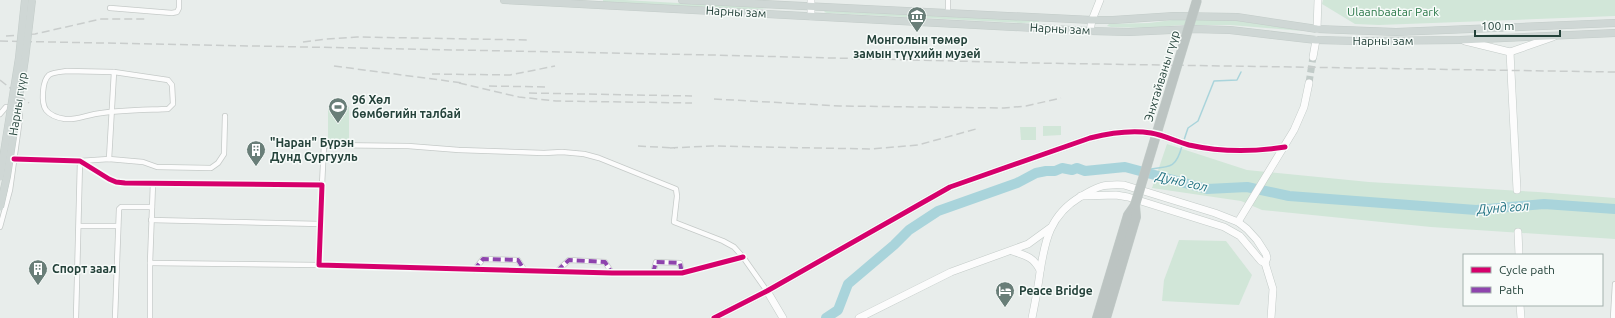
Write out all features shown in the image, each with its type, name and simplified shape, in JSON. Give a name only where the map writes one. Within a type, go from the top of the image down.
[{"type":"highway","name":"Энхтайваны гүүр","points":[[1135,205],[1197,0]]},
{"type":"highway","points":[[1097,318],[1128,215],[1135,205]]},
{"type":"highway","points":[[1106,318],[1136,217],[1135,205]]},
{"type":"main road","name":"Нарны гүүр","points":[[0,177],[19,58],[25,0]]},
{"type":"main road","name":"Нарны гүүр","points":[[0,207],[7,176],[25,59],[32,0]]},
{"type":"main road","name":"Нарны зам","points":[[504,0],[1129,32],[1192,28],[1230,30],[1316,40],[1460,40],[1615,33]]},
{"type":"main road","points":[[575,4],[599,2],[600,0]]},
{"type":"main road","name":"Нарны зам","points":[[682,0],[811,3],[948,13],[1092,20],[1174,16],[1237,17],[1268,20],[1317,29],[1352,31],[1396,32],[1615,23]]},
{"type":"main road","points":[[1543,36],[1540,31],[1545,25]]},
{"type":"main road","points":[[1526,26],[1529,31],[1526,37]]},
{"type":"street","points":[[110,8],[172,13],[177,12],[179,8],[179,0]]},
{"type":"street","points":[[948,0],[948,13]]},
{"type":"street","points":[[1090,30],[1092,20],[1100,0]]},
{"type":"street","points":[[1317,29],[1318,0]]},
{"type":"street","points":[[811,3],[811,16]]},
{"type":"street","points":[[1460,40],[1510,52],[1555,36]]},
{"type":"street","points":[[1313,57],[1316,40]]},
{"type":"street","points":[[1510,52],[1517,190]]},
{"type":"street","points":[[67,71],[114,72],[168,80],[172,84],[172,107],[168,109],[94,114],[74,119],[64,119],[54,116],[45,109],[43,101],[44,89],[45,81],[48,76],[67,71]]},
{"type":"street","points":[[109,159],[114,72]]},
{"type":"street","points":[[1238,222],[1273,167],[1294,130],[1304,107],[1309,83]]},
{"type":"street","points":[[0,114],[6,107],[11,107],[15,108],[20,115],[10,190],[0,227]]},
{"type":"street","points":[[14,159],[80,161],[109,159],[143,162],[157,167],[211,168],[217,164],[224,154],[225,116]]},
{"type":"street","points":[[714,318],[767,291],[950,187],[1067,145],[1108,134],[1128,132],[1151,133],[1190,145],[1224,150],[1284,147]]},
{"type":"street","points":[[320,265],[324,145],[408,146],[459,150],[544,153],[562,152],[584,154],[599,158],[676,189],[677,196],[674,222],[723,241],[734,247],[744,257],[783,318]]},
{"type":"street","points":[[80,161],[116,182],[322,185]]},
{"type":"street","points":[[76,318],[80,161]]},
{"type":"street","points":[[150,318],[152,183]]},
{"type":"street","points":[[859,318],[951,272],[1028,244],[1050,228],[1066,208],[1092,189],[1107,185],[1124,185],[1215,213],[1238,222],[1250,232],[1257,240],[1267,258],[1265,263],[1272,289],[1271,318]]},
{"type":"street","points":[[1081,196],[1116,195],[1128,197],[1224,226],[1240,236],[1261,261],[1265,263]]},
{"type":"street","points":[[115,318],[119,209],[121,206],[152,207]]},
{"type":"street","points":[[151,220],[321,224]]},
{"type":"street","points":[[79,226],[118,226]]},
{"type":"street","points":[[1032,318],[1042,255],[1050,228]]},
{"type":"street","points":[[1518,232],[1519,254]]},
{"type":"street","points":[[1012,251],[1030,257],[1040,270]]},
{"type":"street","points":[[150,263],[320,265],[556,272],[682,273],[744,257]]},
{"type":"street","points":[[474,270],[483,259],[518,260],[525,271]]},
{"type":"street","points":[[556,272],[569,260],[606,262],[612,273]]},
{"type":"street","points":[[653,273],[656,262],[680,264],[682,273]]},
{"type":"street","points":[[1613,318],[1615,284]]},
{"type":"street","points":[[1520,306],[1521,318]]},
{"type":"green space","points":[[603,0],[770,8],[744,10],[603,2]]},
{"type":"green space","name":"Ulaanbaatar Park","points":[[1323,0],[1615,0],[1615,16],[1379,25],[1355,24],[1322,4]]},
{"type":"green space","points":[[824,12],[1039,22],[1021,23],[827,13]]},
{"type":"green space","points":[[1180,19],[1240,20],[1303,31],[1230,25],[1180,25],[1148,28],[1107,26],[1109,24],[1149,23]]},
{"type":"green space","name":"96 Хөл бөмбөгийн талбай","points":[[328,107],[349,107],[349,140],[328,140]]},
{"type":"green space","points":[[1043,126],[1061,126],[1061,135],[1043,136]]},
{"type":"green space","points":[[1020,127],[1036,127],[1036,140],[1021,140]]},
{"type":"green space","points":[[1167,144],[1247,170],[1369,182],[1615,198],[1615,239],[1431,227],[1262,210],[1241,201],[1152,188]]},
{"type":"green space","points":[[1179,240],[1226,241],[1252,275],[1239,305],[1162,301],[1164,280]]},
{"type":"waterway","points":[[1184,140],[1188,128],[1198,121],[1214,81],[1237,80],[1241,72]]},
{"type":"waterway","points":[[1149,169],[1163,168],[1172,165],[1177,159],[1182,146]]},
{"type":"waterway","name":"Дунд гол","points":[[826,318],[838,310],[848,284],[894,245],[909,230],[938,211],[1017,183],[1036,173],[1055,171],[1062,168],[1072,170],[1077,168],[1085,171],[1125,167],[1207,189],[1247,187],[1289,196],[1476,210],[1544,204],[1615,209]]},
{"type":"waterway","name":"Дунд гол","points":[[1134,169],[1143,169]]},
{"type":"tunnel","points":[[1309,83],[1313,57]]},
{"type":"railway","points":[[6,36],[35,34],[101,19],[146,19]]},
{"type":"railway","points":[[303,42],[357,37],[529,40]]},
{"type":"railway","points":[[0,41],[1034,63],[1615,72]]},
{"type":"railway","points":[[334,66],[463,83]]},
{"type":"railway","points":[[432,74],[510,75],[555,66]]},
{"type":"railway","points":[[0,80],[29,103]]},
{"type":"railway","points":[[459,83],[519,97],[556,101],[692,103]]},
{"type":"railway","points":[[489,86],[547,87]]},
{"type":"railway","points":[[529,93],[692,96]]},
{"type":"railway","points":[[714,99],[840,106],[1004,108],[1026,106],[1061,98]]},
{"type":"railway","points":[[670,148],[712,146],[870,149],[918,145],[976,129]]},
{"type":"railway","points":[[638,146],[675,148]]},
{"type":"marked path","points":[[474,270],[483,259],[518,260],[525,271]]},
{"type":"marked path","points":[[557,271],[569,260],[605,262],[612,273]]},
{"type":"marked path","points":[[653,273],[656,262],[680,263],[682,273]]},
{"type":"cycle path","points":[[714,318],[767,291],[950,187],[1090,138],[1120,132],[1143,132],[1161,135],[1189,145],[1213,149],[1261,150],[1285,147]]},
{"type":"cycle path","points":[[14,159],[80,161],[109,179],[116,182],[125,183],[322,185],[319,265],[612,273],[682,273],[743,257]]},
{"type":"place","name":"Монголын төмөр замын түүхийн музей","points":[[917,33]]},
{"type":"place","name":"96 Хөл бөмбөгийн талбай","points":[[338,124]]},
{"type":"place","name":"\"Наран\" Бүрэн Дунд Сургууль","points":[[256,167]]},
{"type":"place","name":"Спорт заал","points":[[38,286]]},
{"type":"place","name":"Peace Bridge","points":[[1005,308]]}]
